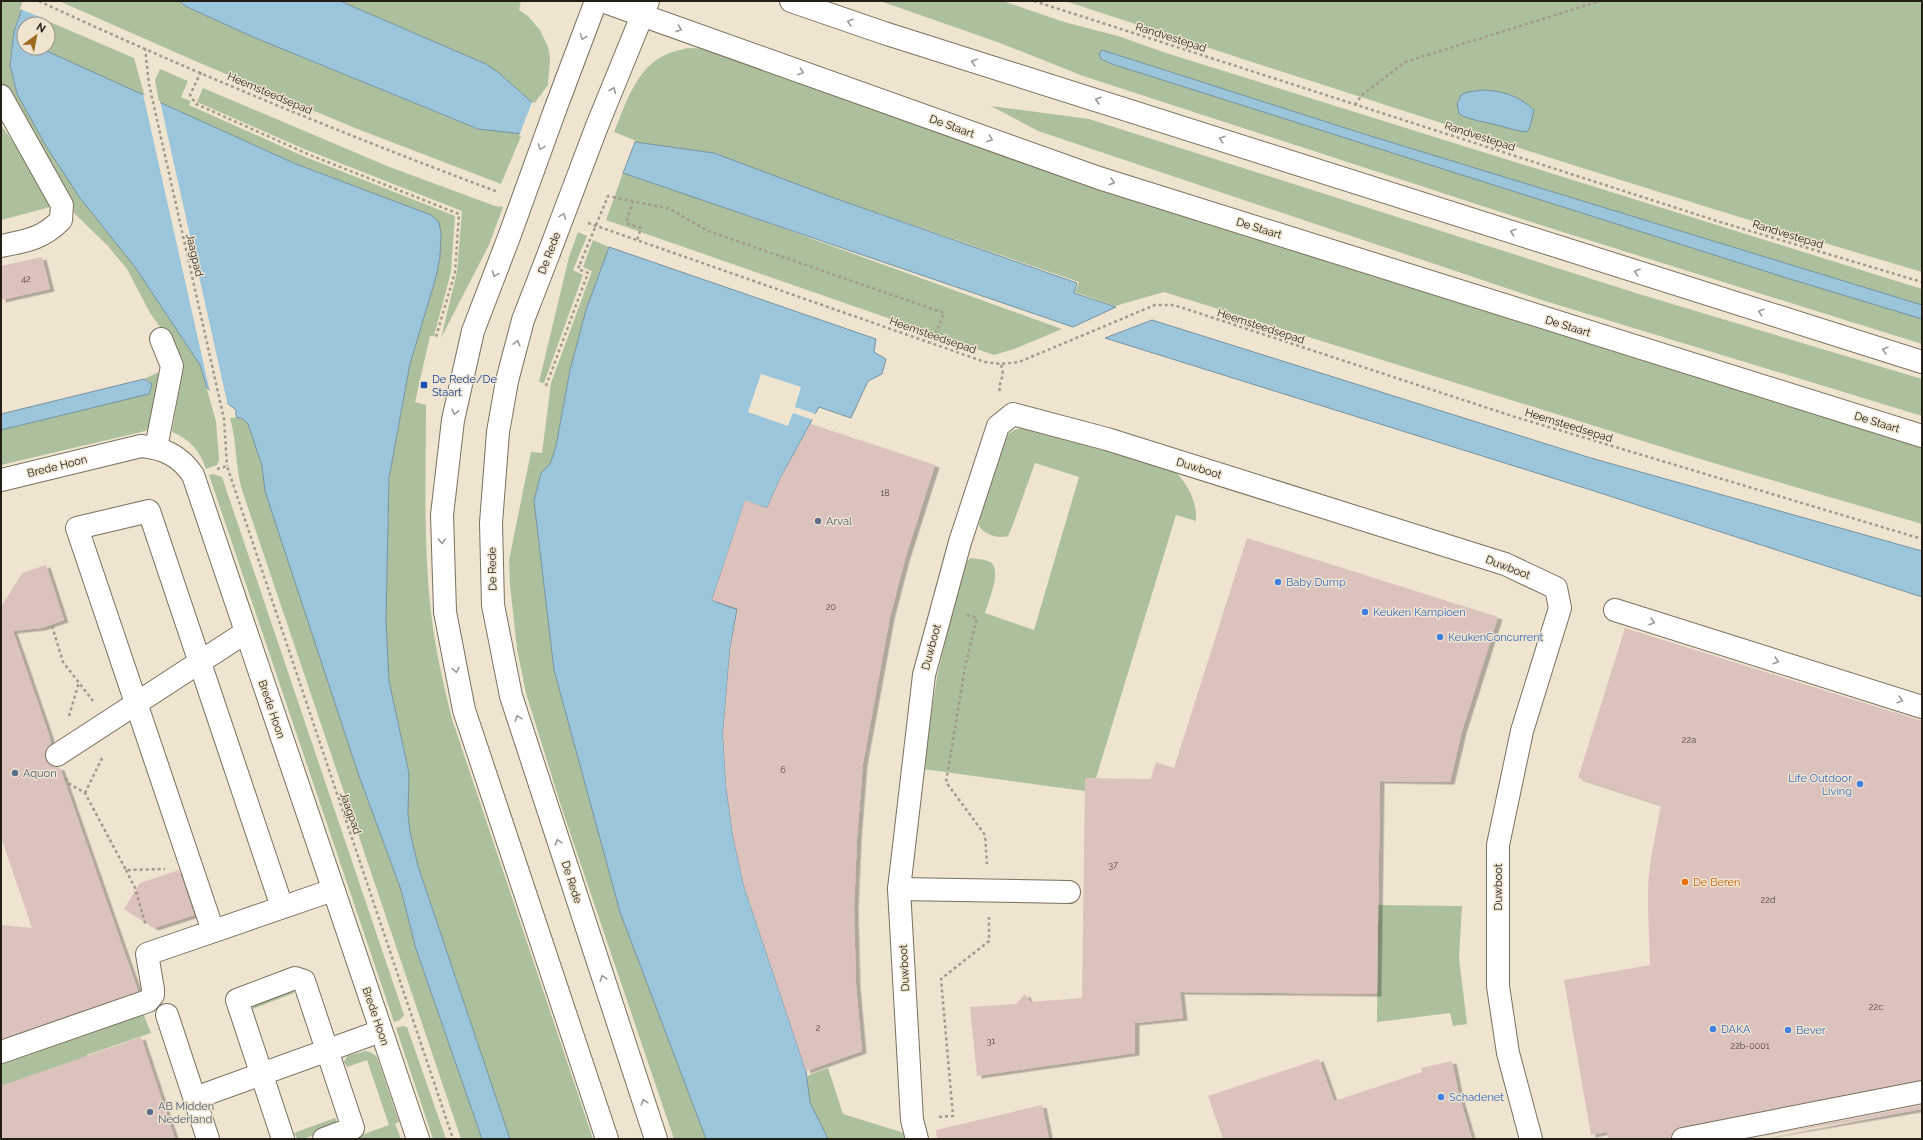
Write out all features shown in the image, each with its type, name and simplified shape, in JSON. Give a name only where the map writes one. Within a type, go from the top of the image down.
[{"type":"main road","points":[[596,1],[473,331],[452,420],[442,514],[445,612],[464,710],[607,1139]]},
{"type":"main road","name":"De Staart","points":[[602,1],[645,8],[1099,178],[1922,436]]},
{"type":"main road","points":[[791,1],[884,33],[1922,362]]},
{"type":"main road","name":"De Rede","points":[[645,8],[523,320],[507,381],[498,432],[491,523],[493,605],[511,696],[656,1139]]},
{"type":"main road","points":[[1,96],[62,205],[61,220],[50,231],[29,241],[1,246]]},
{"type":"main road","points":[[156,448],[172,366],[167,350],[161,339]]},
{"type":"main road","name":"Duwboot","points":[[917,1139],[912,1120],[899,889],[924,675],[960,542],[998,426],[1013,414],[1107,439],[1505,564],[1556,588],[1560,608],[1522,731],[1498,845],[1498,986],[1508,1053],[1531,1139]]},
{"type":"main road","name":"Brede Hoon","points":[[1,480],[141,446],[156,448],[174,455],[185,464],[193,475],[418,1139]]},
{"type":"main road","points":[[213,931],[77,528],[149,511],[282,907]]},
{"type":"main road","points":[[1615,610],[1922,707]]},
{"type":"main road","points":[[57,754],[246,632]]},
{"type":"main road","points":[[899,889],[1069,892]]},
{"type":"main road","points":[[1,1052],[148,1001],[153,995],[153,989],[147,954],[333,890]]},
{"type":"main road","points":[[283,1139],[237,1000],[295,978],[304,981],[353,1128],[324,1139]]},
{"type":"main road","points":[[167,1015],[208,1139]]},
{"type":"main road","points":[[195,1098],[381,1031]]},
{"type":"main road","points":[[1683,1139],[1922,1092]]},
{"type":"path","name":"Heemsteedsepad","points":[[40,1],[329,127],[497,191]]},
{"type":"path","name":"Randvestepad","points":[[1034,1],[1720,222],[1922,282]]},
{"type":"path","points":[[1355,105],[1362,95],[1405,62],[1600,1]]},
{"type":"path","name":"Jaagpad","points":[[145,48],[149,84],[224,419],[227,466]]},
{"type":"path","points":[[201,72],[190,95],[196,104],[310,155],[459,214],[455,272],[436,337]]},
{"type":"path","points":[[546,386],[588,273],[578,269],[608,196],[670,209],[708,231],[944,313],[932,343]]},
{"type":"path","points":[[633,201],[626,223],[641,228],[637,240]]},
{"type":"path","name":"Heemsteedsepad","points":[[604,228],[985,362],[1001,364],[1019,362],[1085,335],[1135,312],[1155,305],[1174,306],[1512,416],[1922,539]]},
{"type":"path","name":"Jaagpad","points":[[234,493],[453,1139]]},
{"type":"path","points":[[57,754],[68,783],[85,793],[135,888],[154,952]]},
{"type":"path","points":[[126,870],[192,869]]},
{"type":"green space","points":[[1,1],[20,1],[24,4],[20,16],[16,16],[10,65],[17,94],[46,146],[80,198],[135,267],[200,365],[216,421],[219,460],[217,465],[206,469],[194,446],[184,438],[172,432],[183,369],[177,363],[171,342],[150,313],[127,269],[108,246],[75,214],[1,85]]},
{"type":"green space","points":[[59,1],[179,1],[187,7],[253,37],[477,129],[522,134],[501,184],[355,128],[202,64]]},
{"type":"green space","points":[[340,1],[521,1],[519,10],[528,16],[540,30],[548,47],[550,58],[548,85],[534,104],[499,73],[486,64]]},
{"type":"green space","points":[[880,1],[1003,1],[1064,22],[1118,36],[1166,53],[1922,289],[1922,344],[1550,228],[1083,76],[1000,43]]},
{"type":"green space","points":[[1065,1],[1922,1],[1922,272],[1600,173]]},
{"type":"green space","points":[[56,25],[134,58],[145,97],[56,55]]},
{"type":"green space","points":[[688,48],[712,49],[960,137],[1527,324],[1922,448],[1922,524],[1710,462],[1164,292],[1115,306],[1075,292],[1079,282],[834,198],[714,153],[635,142],[634,140],[614,132],[633,87],[647,68],[656,60],[667,54]]},
{"type":"green space","points":[[160,69],[188,81],[181,97],[191,101],[189,105],[303,156],[455,216],[451,272],[434,336],[430,336],[415,402],[426,405],[426,534],[428,586],[433,625],[440,666],[452,719],[593,1139],[510,1139],[418,866],[410,832],[408,814],[409,773],[389,681],[386,621],[389,478],[410,364],[436,277],[440,257],[441,233],[431,215],[296,164],[159,103],[155,80]]},
{"type":"green space","points":[[203,88],[387,166],[495,206],[503,207],[489,245],[441,338],[457,272],[462,211],[304,149],[197,102]]},
{"type":"green space","points":[[991,106],[1089,119],[1639,294],[1922,379],[1922,416],[1545,301],[1038,131]]},
{"type":"green space","points":[[1,125],[58,205],[1,220]]},
{"type":"green space","points":[[623,173],[685,193],[1062,329],[1014,349],[994,355],[606,220]]},
{"type":"green space","points":[[578,232],[587,236],[573,270],[583,275],[544,383],[539,382],[569,257]]},
{"type":"green space","points":[[593,240],[609,247],[586,310],[570,370],[556,446],[550,464],[541,473],[534,501],[554,670],[620,912],[706,1139],[674,1139],[561,806],[526,693],[517,649],[510,585],[509,560],[531,452],[542,453],[551,383],[592,271],[583,267]]},
{"type":"green space","points":[[165,369],[154,429],[1,465],[1,430],[149,394],[149,381],[144,379]]},
{"type":"green space","points":[[239,417],[248,424],[262,466],[263,477],[359,776],[401,890],[416,949],[482,1139],[461,1139],[242,490],[230,418]]},
{"type":"green space","points":[[1034,427],[1174,470],[1191,493],[1196,513],[1196,521],[1176,515],[1096,778],[1085,778],[1085,791],[923,769],[937,677],[964,563],[971,558],[988,561],[994,566],[994,586],[985,613],[1034,630],[1079,477],[1035,463],[1008,536],[992,536],[979,526],[980,516],[1002,444],[1011,432],[1023,428]]},
{"type":"green space","points":[[213,474],[222,477],[404,1015],[400,1020],[394,1022],[209,475]]},
{"type":"green space","points":[[1378,905],[1462,906],[1459,958],[1467,1024],[1453,1026],[1450,1013],[1377,1022]]},
{"type":"green space","points":[[293,990],[294,993],[253,1009],[252,1005]]},
{"type":"green space","points":[[143,1013],[151,1033],[1,1086],[1,1061]]},
{"type":"green space","points":[[403,1026],[407,1027],[446,1139],[433,1139],[396,1028]]},
{"type":"green space","points":[[366,1051],[377,1057],[399,1122],[395,1124],[401,1139],[351,1139],[389,1125],[367,1060],[347,1067],[344,1062],[347,1056]]},
{"type":"green space","points":[[828,1068],[843,1114],[904,1133],[905,1139],[828,1139],[810,1102],[807,1076]]},
{"type":"green space","points":[[335,1118],[337,1123],[335,1127],[303,1139],[297,1138],[294,1133]]},
{"type":"water","points":[[25,1],[51,1],[44,16],[20,16]]},
{"type":"water","points":[[179,1],[340,1],[486,64],[499,73],[534,104],[522,134],[478,129],[253,37],[187,7]]},
{"type":"water","points":[[16,26],[16,56],[56,55],[296,164],[431,215],[439,222],[441,233],[440,257],[436,277],[410,364],[389,478],[386,621],[389,681],[409,773],[408,814],[410,832],[418,866],[510,1139],[482,1139],[416,949],[401,890],[359,776],[281,540],[265,491],[262,466],[248,424],[243,419],[236,417],[236,410],[207,388],[200,365],[135,267],[80,198],[46,146],[17,94],[10,65]]},
{"type":"water","points":[[1102,50],[1364,134],[1922,305],[1922,319],[1790,279],[1112,64],[1101,59],[1099,54]]},
{"type":"water","points":[[1483,90],[1511,95],[1523,101],[1534,110],[1530,127],[1527,132],[1467,118],[1459,114],[1457,104],[1461,95],[1468,92]]},
{"type":"water","points":[[635,142],[714,153],[834,198],[1077,283],[1074,293],[1116,307],[1073,327],[623,173]]},
{"type":"water","points":[[609,247],[876,339],[874,352],[886,359],[882,374],[868,381],[851,418],[819,407],[780,479],[767,508],[745,501],[712,600],[737,609],[730,650],[723,734],[726,785],[733,836],[744,886],[806,1071],[810,1102],[828,1139],[706,1139],[620,912],[554,670],[534,501],[541,473],[550,464],[556,446],[570,370],[586,310]]},
{"type":"water","points":[[1152,320],[1591,458],[1922,551],[1922,597],[1591,490],[1105,338]]},
{"type":"water","points":[[144,379],[152,384],[149,394],[1,430],[1,414]]},
{"type":"pier","points":[[23,1],[53,1],[46,16],[38,16],[20,9]]},
{"type":"pier","points":[[143,94],[160,101],[228,406],[210,392]]},
{"type":"pier","points":[[532,102],[536,104],[524,135],[519,136]]},
{"type":"pier","points":[[761,374],[801,387],[795,407],[816,414],[813,420],[793,413],[788,426],[748,412]]},
{"type":"building","points":[[42,257],[50,289],[1,300],[1,266]]},
{"type":"building","points":[[811,424],[935,465],[905,559],[890,617],[863,763],[857,838],[854,909],[856,985],[862,1051],[806,1071],[744,886],[733,836],[726,785],[723,734],[730,650],[738,609],[712,600],[745,500],[767,508],[780,479]]},
{"type":"building","points":[[1247,538],[1498,617],[1462,731],[1450,782],[1380,781],[1377,994],[1180,992],[1183,1018],[1135,1023],[1135,1053],[977,1076],[970,1007],[1016,1004],[1025,994],[1030,1002],[1082,998],[1085,778],[1151,779],[1156,762],[1174,768]]},
{"type":"building","points":[[46,565],[64,620],[41,628],[13,631],[49,735],[51,744],[46,749],[46,761],[52,766],[60,768],[138,991],[1,1039],[1,925],[32,928],[1,837],[1,607],[22,573]]},
{"type":"building","points":[[1625,628],[1922,721],[1922,1080],[1681,1127],[1675,1130],[1671,1139],[1608,1139],[1607,1132],[1591,1135],[1564,980],[1650,965],[1648,885],[1651,858],[1661,805],[1578,778]]},
{"type":"building","points":[[179,870],[194,915],[154,928],[124,909],[140,883]]},
{"type":"building","points":[[141,1037],[175,1139],[1,1139],[1,1086]]},
{"type":"building","points":[[1319,1059],[1334,1101],[1422,1072],[1421,1068],[1452,1061],[1459,1095],[1472,1139],[1223,1139],[1208,1096]]},
{"type":"building","points":[[1042,1105],[1049,1139],[937,1139],[936,1130]]},
{"type":"building","points":[[1922,1105],[1922,1109],[1748,1139]]},
{"type":"place","name":"De Rede/De Staart","points":[[424,385]]},
{"type":"place","name":"Arval","points":[[818,521]]},
{"type":"place","name":"Baby Dump","points":[[1278,582]]},
{"type":"place","name":"Keuken Kampioen","points":[[1365,612]]},
{"type":"place","name":"KeukenConcurrent","points":[[1440,637]]},
{"type":"place","name":"Aquon","points":[[15,773]]},
{"type":"place","name":"Life Outdoor Living","points":[[1860,784]]},
{"type":"place","name":"De Beren","points":[[1685,882]]},
{"type":"place","name":"DAKA","points":[[1713,1029]]},
{"type":"place","name":"Bever","points":[[1788,1030]]},
{"type":"place","name":"Schadenet","points":[[1441,1097]]},
{"type":"place","name":"AB Midden Nederland","points":[[150,1112]]}]
